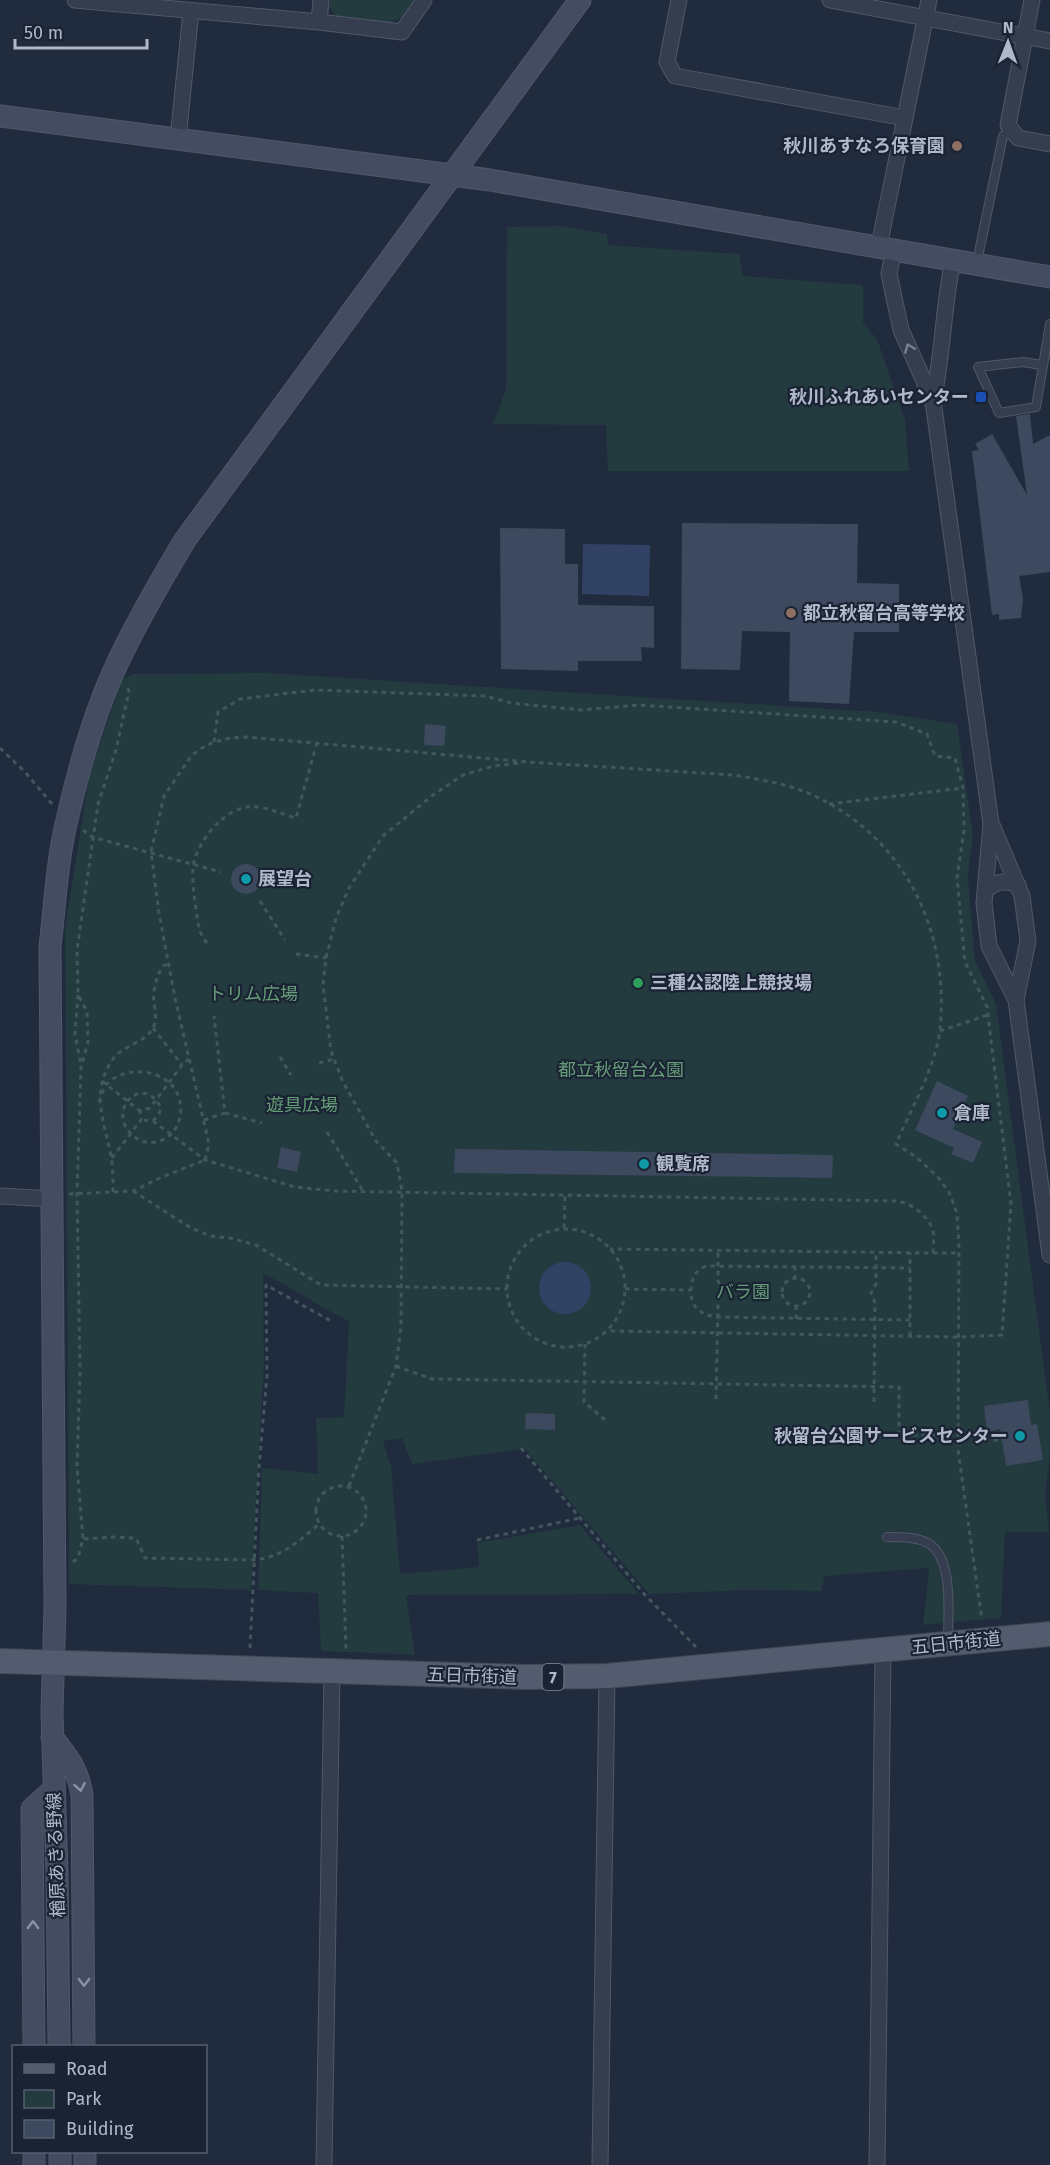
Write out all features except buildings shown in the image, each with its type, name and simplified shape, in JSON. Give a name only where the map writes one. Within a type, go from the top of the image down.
[{"type":"main road","name":"五日市街道","points":[[0,1661],[524,1677],[607,1676],[1050,1634]]},
{"type":"street","points":[[75,0],[319,22],[402,32],[424,0]]},
{"type":"street","points":[[319,22],[321,0]]},
{"type":"street","name":"楢原あきる野線","points":[[59,2045],[57,1874],[52,1737],[60,1196],[50,946],[59,867],[74,825],[87,744],[113,674],[145,608],[185,540],[580,0]]},
{"type":"street","points":[[679,0],[667,62],[675,76],[905,117]]},
{"type":"street","points":[[830,0],[1050,41]]},
{"type":"street","points":[[929,0],[905,117],[887,248],[889,274],[901,330],[933,401],[991,824],[985,891],[989,946],[1016,1000],[1050,1255]]},
{"type":"street","points":[[1032,0],[1008,125],[1018,138],[1050,144]]},
{"type":"street","points":[[178,139],[191,11]]},
{"type":"street","points":[[0,116],[452,175],[1050,277]]},
{"type":"street","points":[[933,401],[940,370],[952,260]]},
{"type":"street","points":[[991,824],[1022,896],[1028,941],[1016,1000]]},
{"type":"street","points":[[985,891],[994,883],[1005,881],[1018,885]]},
{"type":"street","points":[[993,954],[1002,959],[1017,957],[1026,952]]},
{"type":"street","points":[[0,1196],[60,1196]]},
{"type":"street","points":[[877,2165],[883,1651]]},
{"type":"street","points":[[324,2165],[332,1671]]},
{"type":"street","points":[[600,2165],[607,1676]]},
{"type":"street","points":[[52,1737],[74,1764],[82,1795],[84,2045]]},
{"type":"street","points":[[33,2045],[32,1809],[54,1789]]},
{"type":"lane","points":[[976,265],[1003,136],[1012,130]]},
{"type":"lane","points":[[1042,365],[1023,363],[978,367],[999,413],[1036,407],[1050,324]]},
{"type":"lane","points":[[887,1537],[913,1538],[928,1543],[938,1551],[944,1564],[947,1587],[948,1644]]},
{"type":"path","points":[[69,1564],[78,1558],[83,1539],[77,1467],[80,1371],[77,1193],[81,1067],[75,1034],[78,994],[77,951],[98,804],[116,750],[129,691],[113,674]]},
{"type":"path","points":[[214,742],[218,712],[240,699],[315,690],[485,696],[511,703],[581,710],[639,705],[896,722],[927,734],[935,756],[955,758],[963,788],[964,830],[957,878],[965,962],[987,1007],[1011,1204],[1002,1335],[910,1336],[609,1331]]},
{"type":"path","points":[[205,1160],[210,1144],[169,963],[159,913],[151,852],[164,796],[198,750],[214,742],[246,737],[528,762],[733,775],[761,779],[806,792],[829,804],[857,822],[882,843],[900,867],[924,910],[932,931],[941,978],[940,1031],[930,1064],[896,1144],[916,1157],[937,1176],[949,1192],[957,1214],[959,1253],[958,1450],[982,1620],[982,1641]]},
{"type":"path","points":[[207,944],[200,935],[192,882],[194,864],[200,847],[224,818],[242,808],[260,806],[296,818],[317,742]]},
{"type":"path","points":[[0,748],[74,825],[92,837],[221,872]]},
{"type":"path","points":[[349,1486],[396,1366],[401,1326],[402,1191],[397,1163],[375,1142],[351,1100],[331,1051],[323,985],[326,958],[336,918],[349,888],[383,836],[433,795],[463,775],[494,766],[528,762]]},
{"type":"path","points":[[829,804],[963,788]]},
{"type":"path","points":[[260,902],[285,940]]},
{"type":"path","points":[[296,954],[326,958]]},
{"type":"path","points":[[113,1192],[112,1158],[99,1102],[102,1081],[106,1069],[116,1054],[142,1039],[153,1028],[156,1013],[153,994],[156,978],[163,966],[169,963]]},
{"type":"path","points":[[78,994],[87,1012],[88,1042],[81,1067]]},
{"type":"path","points":[[940,1031],[988,1015]]},
{"type":"path","points":[[214,1016],[225,1113]]},
{"type":"path","points":[[153,1028],[182,1065]]},
{"type":"path","points":[[280,1057],[291,1075]]},
{"type":"path","points":[[140,1111],[150,1108],[189,1058]]},
{"type":"path","points":[[319,1063],[334,1059]]},
{"type":"path","points":[[99,1102],[106,1085],[121,1076],[133,1072],[158,1075],[169,1083],[178,1095],[182,1108],[179,1122],[172,1134],[151,1143],[140,1141],[130,1134],[124,1126],[122,1117],[128,1100],[142,1093],[150,1094],[161,1108],[153,1121]]},
{"type":"path","points":[[102,1081],[140,1111],[141,1120],[112,1158]]},
{"type":"path","points":[[204,1120],[225,1113],[262,1124]]},
{"type":"path","points":[[141,1120],[153,1121],[205,1160],[295,1187],[363,1191],[905,1202],[923,1215],[933,1229],[933,1253]]},
{"type":"path","points":[[327,1132],[363,1191]]},
{"type":"path","points":[[60,1196],[77,1193],[133,1191],[205,1160]]},
{"type":"path","points":[[133,1191],[191,1228],[210,1236],[230,1238],[256,1245],[321,1285],[507,1289]]},
{"type":"path","points":[[564,1228],[565,1195]]},
{"type":"path","points":[[564,1228],[585,1232],[603,1241],[610,1249],[617,1257],[624,1274],[625,1295],[619,1315],[609,1331],[591,1343],[570,1347],[550,1345],[531,1336],[516,1320],[508,1301],[506,1281],[513,1261],[525,1244],[544,1232],[564,1228]]},
{"type":"path","points":[[610,1249],[959,1253]]},
{"type":"path","points":[[716,1399],[717,1317],[718,1302],[723,1291],[718,1281],[718,1250]]},
{"type":"path","points":[[874,1402],[875,1303],[871,1293],[876,1284],[876,1252]]},
{"type":"path","points":[[910,1253],[910,1336]]},
{"type":"path","points":[[910,1268],[706,1266],[698,1270],[692,1278],[691,1290],[691,1301],[697,1310],[706,1316],[910,1320]]},
{"type":"path","points":[[795,1266],[795,1278]]},
{"type":"path","points":[[795,1278],[805,1281],[810,1290],[808,1299],[796,1307],[788,1304],[782,1294],[783,1285],[795,1278]]},
{"type":"path","points":[[249,1669],[259,1467],[267,1375],[266,1285],[331,1321]]},
{"type":"path","points":[[625,1289],[691,1290]]},
{"type":"path","points":[[796,1307],[796,1318]]},
{"type":"path","points":[[585,1344],[584,1402],[605,1420]]},
{"type":"path","points":[[396,1366],[432,1379],[899,1387],[899,1435],[958,1435],[1002,1441]]},
{"type":"path","points":[[521,1448],[645,1595],[715,1667]]},
{"type":"path","points":[[340,1485],[349,1486],[362,1497],[366,1511],[360,1528],[353,1533],[342,1536],[333,1535],[319,1524],[315,1509],[322,1493],[340,1485]]},
{"type":"path","points":[[477,1540],[580,1518]]},
{"type":"path","points":[[83,1539],[136,1538],[146,1558],[255,1560],[266,1559],[286,1551],[319,1524]]},
{"type":"path","points":[[342,1536],[346,1652]]},
{"type":"green space","points":[[330,0],[413,0],[402,18],[389,23],[337,18],[329,7]]},
{"type":"green space","points":[[559,226],[607,234],[608,245],[739,254],[743,276],[863,285],[863,323],[877,339],[905,420],[909,471],[608,471],[606,425],[493,424],[506,389],[507,227]]},
{"type":"green space","name":"都立秋留台公園","points":[[267,673],[878,712],[957,724],[973,835],[968,877],[975,960],[996,1004],[1050,1413],[1050,1457],[1045,1492],[1049,1532],[1005,1532],[1001,1618],[923,1625],[929,1568],[825,1576],[821,1591],[751,1590],[649,1594],[523,1447],[518,1450],[412,1464],[402,1438],[383,1441],[391,1466],[400,1574],[479,1567],[477,1543],[580,1525],[639,1594],[406,1595],[415,1655],[321,1651],[318,1593],[258,1590],[262,1468],[318,1474],[316,1418],[344,1417],[349,1322],[263,1273],[264,1365],[251,1590],[69,1584],[65,928],[90,771],[122,679],[133,674]]},
{"type":"water","points":[[583,544],[650,545],[649,596],[582,594]]},
{"type":"water","points":[[565,1262],[579,1266],[587,1274],[591,1288],[587,1302],[579,1310],[565,1314],[551,1310],[543,1302],[539,1288],[543,1274],[551,1266]]},
{"type":"place","name":"秋川あすなろ保育園","points":[[957,146]]},
{"type":"place","name":"秋川ふれあいセンター","points":[[981,397]]},
{"type":"place","name":"都立秋留台高等学校","points":[[791,613]]},
{"type":"place","name":"展望台","points":[[246,879]]},
{"type":"place","name":"三種公認陸上競技場","points":[[638,983]]},
{"type":"place","name":"倉庫","points":[[942,1113]]},
{"type":"place","name":"観覧席","points":[[644,1164]]},
{"type":"place","name":"秋留台公園サービスセンター","points":[[1020,1436]]},
{"type":"park label","name":"トリム広場","points":[[253,994]]},
{"type":"park label","name":"遊具広場","points":[[302,1105]]},
{"type":"park label","name":"バラ園","points":[[743,1292]]}]
